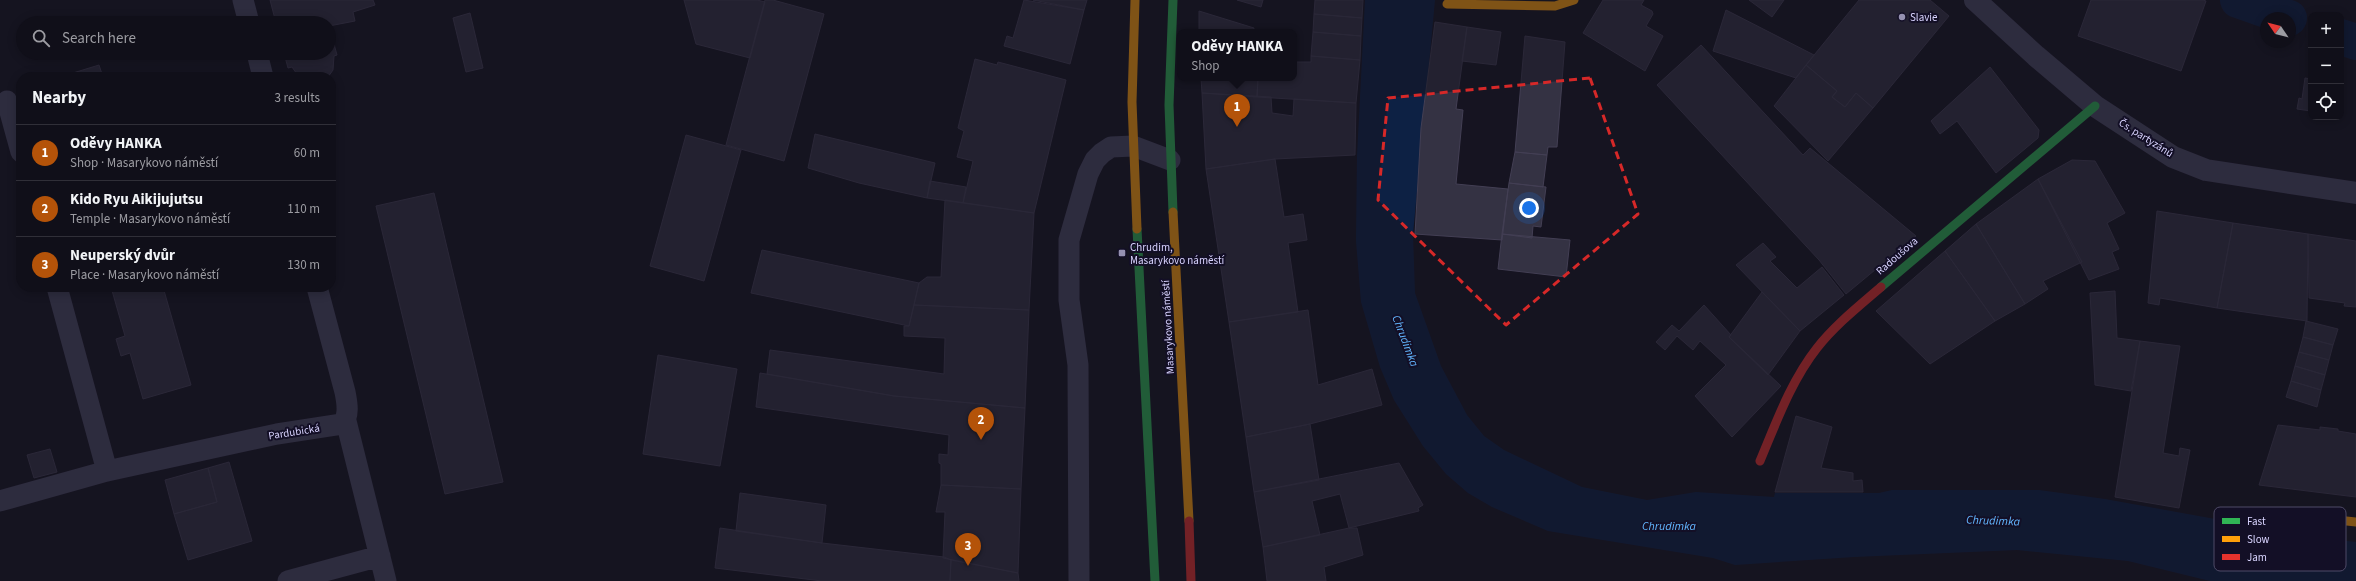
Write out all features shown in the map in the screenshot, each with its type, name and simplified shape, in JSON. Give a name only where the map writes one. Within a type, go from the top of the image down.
[{"type":"main road","points":[[1135,0],[1132,102],[1133,146],[1141,336],[1155,581]]},
{"type":"main road","name":"Masarykovo náměstí","points":[[1173,0],[1170,56],[1170,160],[1182,369],[1191,581]]},
{"type":"main road","points":[[1447,4],[1555,6],[1574,0]]},
{"type":"main road","name":"Radoušova","points":[[1760,461],[1790,392],[1816,350],[1833,330],[1865,300],[1974,206],[2068,131],[2095,106]]},
{"type":"main road","points":[[2346,521],[2356,522]]},
{"type":"street","name":"Čs. partyzánů","points":[[1975,0],[2036,56],[2095,106],[2173,157],[2206,170],[2356,193]]},
{"type":"lane","points":[[243,0],[247,16]]},
{"type":"lane","points":[[259,60],[262,72]]},
{"type":"lane","points":[[7,101],[16,134]]},
{"type":"lane","points":[[1079,581],[1078,365],[1069,300],[1069,240],[1083,188],[1095,160],[1111,147],[1133,146],[1170,160]]},
{"type":"lane","points":[[58,292],[107,471]]},
{"type":"lane","points":[[318,292],[345,392],[348,408],[346,421],[386,581]]},
{"type":"lane","name":"Pardubická","points":[[0,501],[107,471],[277,434],[342,424],[346,421]]},
{"type":"lane","points":[[288,581],[380,556]]},
{"type":"highlighted area","points":[[1590,78],[1638,214],[1506,325],[1378,200],[1388,98]]},
{"type":"water","name":"Chrudimka","points":[[1365,0],[1435,0],[1413,234],[1415,293],[1441,366],[1467,415],[1484,436],[1504,450],[1582,487],[1647,500],[1696,492],[1774,497],[1775,493],[1879,493],[1892,490],[2039,490],[2105,499],[2214,519],[2214,571],[2346,571],[2346,541],[2356,542],[2356,581],[2210,581],[2128,561],[2017,550],[1854,557],[1735,565],[1713,558],[1548,531],[1492,507],[1468,493],[1446,474],[1423,446],[1394,400],[1380,367],[1361,302],[1356,241],[1357,156]]},
{"type":"building","points":[[270,0],[373,0],[375,5],[353,12],[355,21],[336,25],[336,16],[274,16]]},
{"type":"building","points":[[684,0],[757,0],[765,2],[750,58],[696,44]]},
{"type":"building","points":[[765,0],[773,0],[824,14],[784,161],[726,145]]},
{"type":"building","points":[[1024,0],[1084,10],[1070,64],[1004,46],[1007,36],[1013,38]]},
{"type":"building","points":[[1033,0],[1087,0],[1084,10]]},
{"type":"building","points":[[1237,0],[1263,0],[1261,7]]},
{"type":"building","points":[[1315,0],[1363,0],[1362,18],[1314,14]]},
{"type":"building","points":[[1603,0],[1644,0],[1641,5],[1652,11],[1653,14],[1646,26],[1663,36],[1645,71],[1583,33]]},
{"type":"building","points":[[1749,0],[1784,0],[1772,17]]},
{"type":"building","points":[[1859,0],[1930,0],[1949,16],[1873,108],[1856,93],[1845,107],[1832,97],[1837,91],[1806,65]]},
{"type":"building","points":[[2091,0],[2206,1],[2181,71],[2078,36]]},
{"type":"building","points":[[1726,10],[1814,55],[1796,78],[1713,51]]},
{"type":"building","points":[[1199,11],[1254,28],[1254,29],[1199,29]]},
{"type":"building","points":[[470,13],[483,68],[466,72],[453,18]]},
{"type":"building","points":[[1314,14],[1362,18],[1361,36],[1313,32]]},
{"type":"building","points":[[1435,22],[1467,27],[1456,109],[1463,110],[1456,184],[1508,189],[1502,240],[1415,234],[1421,128]]},
{"type":"building","points":[[1467,27],[1501,32],[1496,65],[1462,61]]},
{"type":"building","points":[[1313,32],[1361,36],[1360,60],[1311,56]]},
{"type":"building","points":[[1525,36],[1565,42],[1557,147],[1548,147],[1547,155],[1515,152]]},
{"type":"building","points":[[1701,45],[1803,155],[1810,148],[1916,236],[1846,294],[1819,260],[1657,85]]},
{"type":"building","points":[[1311,56],[1360,60],[1356,103],[1257,97],[1258,81],[1297,81],[1297,62],[1311,62]]},
{"type":"building","points":[[975,59],[997,65],[998,62],[1066,80],[1034,213],[963,203],[973,161],[957,157],[964,131],[958,128]]},
{"type":"building","points":[[286,60],[334,60],[332,72],[296,72],[292,67],[288,68]]},
{"type":"building","points":[[99,65],[101,72],[76,72]]},
{"type":"building","points":[[1806,65],[1837,91],[1832,97],[1845,107],[1856,93],[1873,108],[1828,161],[1774,106]]},
{"type":"building","points":[[1990,67],[2039,130],[2038,138],[1996,173],[1957,121],[1940,134],[1931,121]]},
{"type":"building","points":[[2305,78],[2308,78],[2308,111],[2297,109],[2299,98],[2302,99]]},
{"type":"building","points":[[1201,81],[1258,81],[1257,97],[1202,93]]},
{"type":"building","points":[[1202,93],[1271,97],[1272,113],[1293,116],[1294,99],[1356,103],[1355,155],[1275,159],[1206,169]]},
{"type":"building","points":[[815,134],[935,163],[927,198],[859,183],[808,168]]},
{"type":"building","points":[[686,135],[741,150],[704,281],[650,266]]},
{"type":"building","points":[[1515,152],[1547,155],[1543,187],[1509,183]]},
{"type":"building","points":[[1275,159],[1284,217],[1303,214],[1307,240],[1288,243],[1298,312],[1229,322],[1206,169]]},
{"type":"building","points":[[2072,160],[2095,161],[2125,213],[2107,223],[2119,249],[2112,252],[2119,269],[2089,280],[2038,179]]},
{"type":"building","points":[[2038,179],[2082,262],[2043,281],[2048,289],[2025,304],[1976,224]]},
{"type":"building","points":[[930,181],[966,187],[963,203],[927,198]]},
{"type":"building","points":[[1509,183],[1546,187],[1541,227],[1533,226],[1532,238],[1502,234]]},
{"type":"building","points":[[434,193],[503,482],[445,494],[376,206]]},
{"type":"building","points":[[945,200],[1034,213],[1029,310],[914,305],[919,283],[927,277],[941,277]]},
{"type":"building","points":[[2157,211],[2233,223],[2217,308],[2160,298],[2159,305],[2148,303]]},
{"type":"building","points":[[2233,223],[2308,234],[2307,321],[2217,308]]},
{"type":"building","points":[[1976,224],[2025,304],[1995,321],[1945,251]]},
{"type":"building","points":[[1502,234],[1570,240],[1566,277],[1498,269]]},
{"type":"building","points":[[2308,234],[2356,241],[2356,307],[2344,306],[2345,303],[2309,298]]},
{"type":"building","points":[[1763,243],[1776,257],[1770,261],[1797,288],[1822,267],[1844,295],[1800,331],[1736,265]]},
{"type":"building","points":[[762,250],[919,283],[909,326],[751,293]]},
{"type":"building","points":[[1945,251],[1995,321],[1930,364],[1876,311]]},
{"type":"building","points":[[2115,291],[2117,338],[2140,341],[2131,391],[2095,385],[2090,293]]},
{"type":"building","points":[[112,292],[164,292],[191,385],[143,399],[130,353],[121,356],[116,339],[125,336]]},
{"type":"building","points":[[1762,292],[1800,331],[1768,375],[1729,337]]},
{"type":"building","points":[[914,305],[1029,310],[1025,408],[894,396],[767,374],[770,350],[944,374],[945,338],[904,336],[904,326],[909,326]]},
{"type":"building","points":[[1704,305],[1731,335],[1729,337],[1781,386],[1732,437],[1695,396],[1726,365],[1700,341],[1693,350],[1677,336],[1665,350],[1656,342],[1672,325],[1679,331]]},
{"type":"building","points":[[1308,310],[1318,385],[1372,369],[1382,405],[1310,424],[1246,437],[1229,322]]},
{"type":"building","points":[[2306,321],[2338,329],[2333,345],[2303,337]]},
{"type":"building","points":[[2303,337],[2333,345],[2329,360],[2299,352]]},
{"type":"building","points":[[2140,341],[2180,346],[2163,453],[2179,456],[2180,448],[2190,450],[2179,508],[2115,497]]},
{"type":"building","points":[[2299,352],[2329,360],[2325,375],[2295,366]]},
{"type":"building","points":[[658,355],[737,369],[720,466],[643,454]]},
{"type":"building","points":[[2295,366],[2325,375],[2321,390],[2291,381]]},
{"type":"building","points":[[760,373],[894,396],[1025,408],[1021,489],[941,485],[941,464],[939,463],[939,454],[948,455],[949,435],[756,407]]},
{"type":"building","points":[[2291,381],[2321,390],[2317,407],[2286,397]]},
{"type":"building","points":[[1796,416],[1832,427],[1821,468],[1853,473],[1853,481],[1862,480],[1863,492],[1775,492]]},
{"type":"building","points":[[1310,424],[1319,480],[1254,492],[1246,437]]},
{"type":"building","points":[[2278,425],[2320,430],[2320,427],[2338,429],[2338,431],[2356,434],[2356,497],[2259,485]]},
{"type":"building","points":[[50,449],[57,472],[34,478],[27,455]]},
{"type":"building","points":[[229,462],[252,541],[188,560],[174,514],[217,502],[208,468]]},
{"type":"building","points":[[1399,463],[1423,505],[1418,508],[1419,511],[1349,528],[1340,494],[1312,501],[1320,535],[1263,547],[1254,492]]},
{"type":"building","points":[[208,468],[217,502],[174,514],[165,480]]},
{"type":"building","points":[[941,485],[1021,489],[1018,573],[943,558],[945,512],[936,512]]},
{"type":"building","points":[[740,493],[826,505],[822,543],[736,531]]},
{"type":"building","points":[[720,528],[822,543],[944,557],[951,560],[950,581],[822,581],[715,568]]},
{"type":"building","points":[[1349,528],[1357,528],[1363,555],[1324,567],[1326,581],[1267,581],[1263,547]]},
{"type":"building","points":[[951,560],[1018,573],[1019,581],[950,581]]},
{"type":"waterway","points":[[2238,0],[2272,12]]},
{"type":"waterway","points":[[2344,38],[2356,42]]},
{"type":"traffic: fast","points":[[1173,0],[1169,105],[1173,212]]},
{"type":"traffic: fast","points":[[1881,287],[2095,106]]},
{"type":"traffic: fast","points":[[1137,229],[1155,581]]},
{"type":"traffic: slow","points":[[1135,0],[1132,102],[1137,229]]},
{"type":"traffic: slow","points":[[1447,4],[1555,6],[1574,0]]},
{"type":"traffic: slow","points":[[1173,212],[1189,521]]},
{"type":"traffic: slow","points":[[2346,521],[2356,522]]},
{"type":"traffic: jam","points":[[1760,461],[1778,417],[1799,374],[1817,348],[1832,331],[1881,287]]},
{"type":"traffic: jam","points":[[1189,521],[1191,581]]},
{"type":"place","name":"Slavie","points":[[1902,17]]},
{"type":"place","name":"Oděvy HANKA","points":[[1237,127]]},
{"type":"place","name":"Chrudim, Masarykovo náměstí","points":[[1122,253]]},
{"type":"place","name":"Kido Ryu Aikijujutsu","points":[[981,440]]},
{"type":"place","name":"Neuperský dvůr","points":[[968,566]]}]
